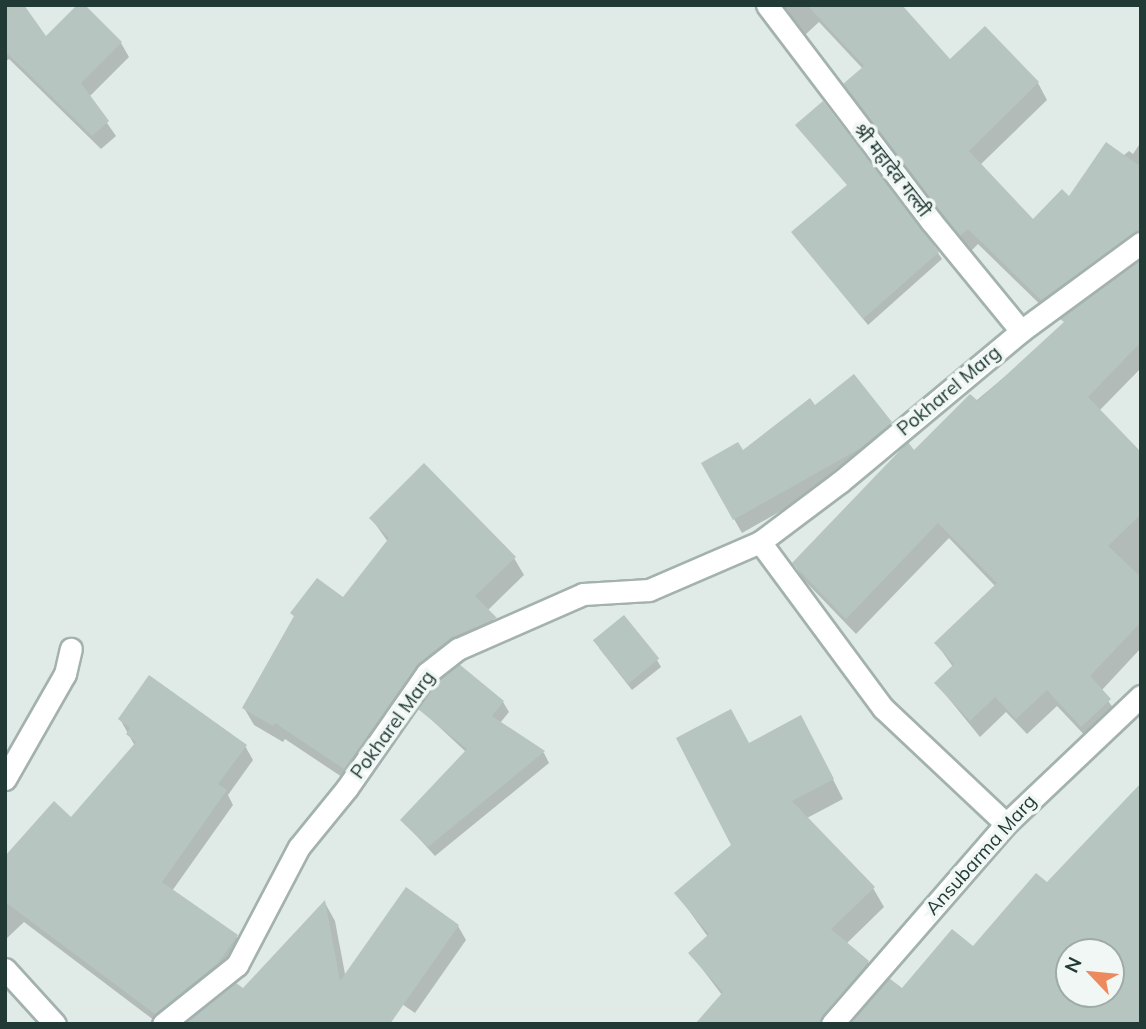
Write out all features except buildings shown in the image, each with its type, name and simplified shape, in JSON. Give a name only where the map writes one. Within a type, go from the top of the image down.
[{"type":"street","name":"श्री महादेव गल्ली","points":[[767,5],[923,211],[1021,331]]},
{"type":"street","name":"Pokharel Marg","points":[[163,1024],[237,965],[299,847],[347,788],[427,673],[458,649],[583,594],[649,590],[761,542],[1021,331],[1141,243]]},
{"type":"street","points":[[761,542],[883,708],[1006,824]]},
{"type":"street","points":[[5,779],[59,686],[71,649]]},
{"type":"street","name":"Ansubarma Marg","points":[[832,1024],[1006,824],[1141,696]]},
{"type":"street","points":[[5,969],[55,1024]]}]
